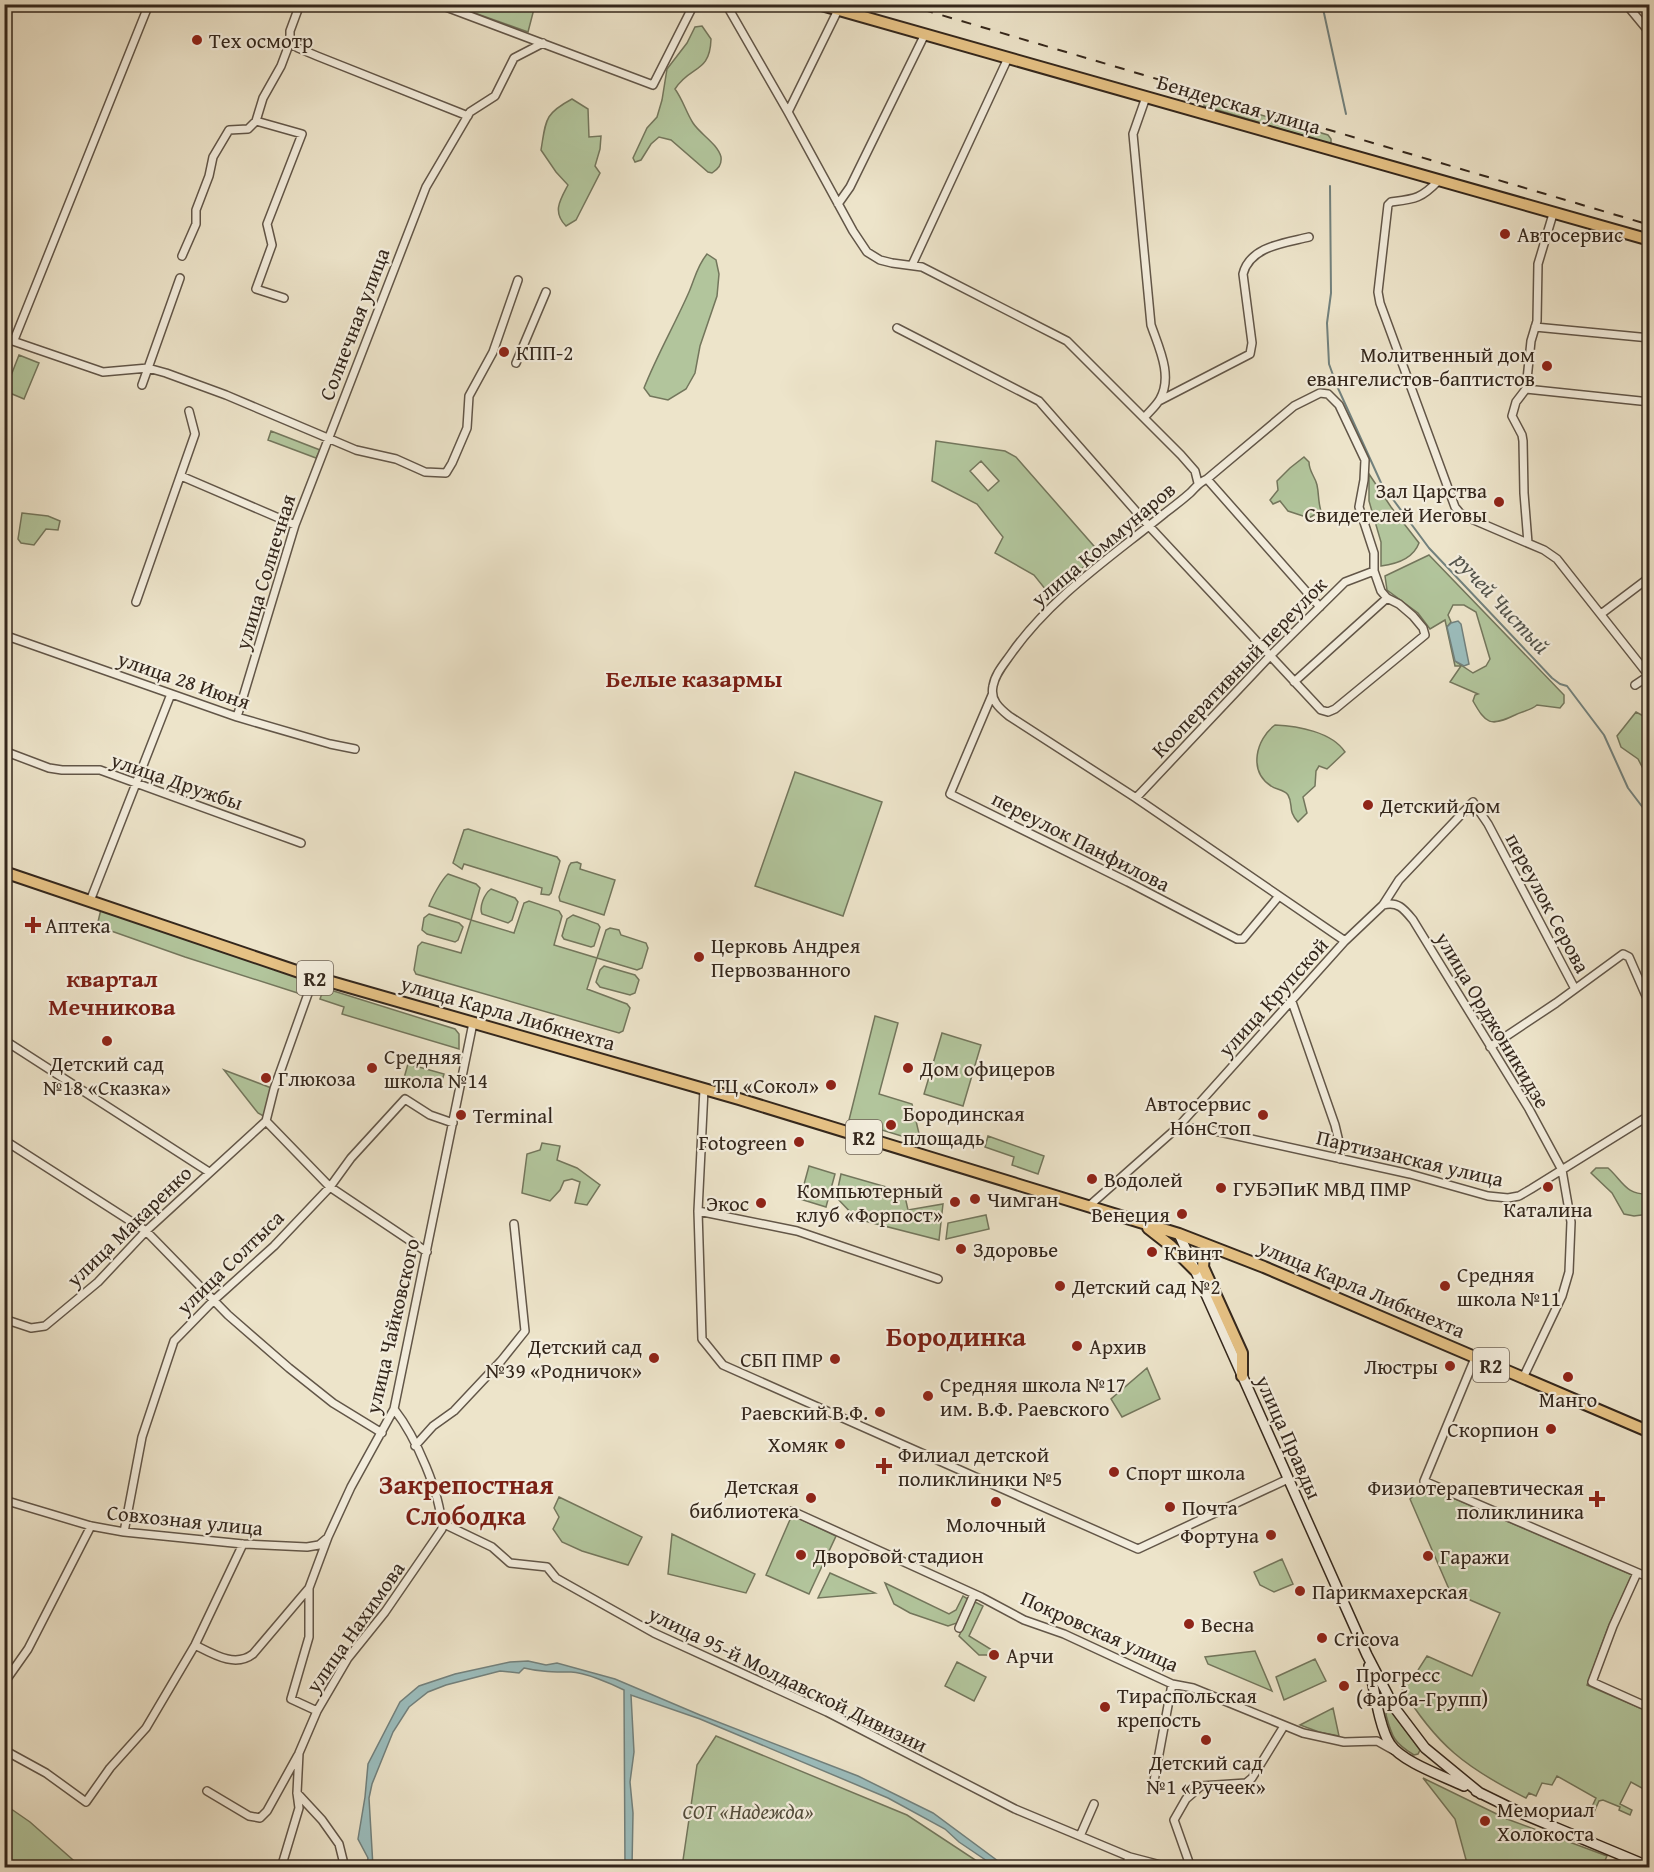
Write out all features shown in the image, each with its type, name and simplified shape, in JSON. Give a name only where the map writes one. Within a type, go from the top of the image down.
[{"type":"main road","name":"Бендерская улица","points":[[818,4],[1650,240]]},
{"type":"main road","name":"улица Карла Либкнехта","points":[[4,872],[314,977],[704,1089],[1179,1234],[1222,1250],[1650,1432]]},
{"type":"main road","points":[[1141,1222],[1171,1246],[1195,1270]]},
{"type":"main road","name":"улица Правды","points":[[1179,1234],[1367,1655],[1394,1707],[1425,1748]]},
{"type":"main road","points":[[1222,1250],[1210,1251],[1204,1255],[1203,1267],[1242,1353],[1242,1376]]},
{"type":"main road","name":"улица Правды","points":[[1367,1655],[1384,1731],[1389,1743],[1400,1754]]},
{"type":"main road","points":[[1380,1712],[1388,1705],[1394,1707]]},
{"type":"main road","points":[[1414,1762],[1423,1757],[1425,1748],[1481,1794]]},
{"type":"main road","points":[[1400,1754],[1523,1814],[1650,1867]]},
{"type":"street","points":[[14,340],[149,4]]},
{"type":"street","points":[[182,256],[196,224],[196,210],[209,176],[213,157],[229,129],[248,129],[256,121],[263,98],[281,66],[300,4]]},
{"type":"street","points":[[438,4],[653,85],[694,4]]},
{"type":"street","points":[[726,4],[867,252],[880,260],[922,267],[1068,341],[1195,471],[1198,483]]},
{"type":"street","points":[[1626,4],[1650,33]]},
{"type":"street","points":[[788,112],[838,10]]},
{"type":"street","points":[[838,204],[849,187],[925,34]]},
{"type":"street","points":[[290,42],[317,56],[468,116],[470,112],[495,96],[514,58],[543,43]]},
{"type":"street","points":[[912,265],[1008,58]]},
{"type":"street","points":[[1146,97],[1133,134],[1151,325],[1160,350],[1166,378],[1159,401]]},
{"type":"street","name":"Солнечная улица","points":[[328,438],[426,187],[468,116]]},
{"type":"street","points":[[256,121],[302,134],[267,224],[272,244],[256,289],[284,298]]},
{"type":"street","points":[[1438,181],[1419,198],[1391,202],[1388,205],[1378,292],[1380,303],[1455,507],[1469,518],[1544,550],[1557,559],[1649,676],[1635,685]]},
{"type":"street","points":[[1528,543],[1523,441],[1512,416],[1516,402],[1526,389],[1531,341],[1538,321],[1538,264],[1552,214]]},
{"type":"street","points":[[1144,418],[1159,401],[1250,354],[1252,343],[1243,274],[1245,265],[1267,248],[1309,237]]},
{"type":"street","points":[[142,385],[180,278]]},
{"type":"street","points":[[4,338],[103,372],[148,368],[166,373],[226,395],[356,450],[396,459],[425,472],[446,473],[467,428],[469,396],[493,352],[518,280]]},
{"type":"street","points":[[516,363],[546,292]]},
{"type":"street","points":[[1535,327],[1650,338]]},
{"type":"street","points":[[897,328],[1039,400],[1149,526],[1294,682],[1387,598]]},
{"type":"street","points":[[1526,389],[1650,402]]},
{"type":"street","name":"улица Коммунаров","points":[[992,695],[993,683],[997,675],[1025,633],[1064,594],[1190,494],[1198,483],[1207,479],[1294,406],[1320,393],[1328,394],[1339,405],[1365,460],[1359,507],[1374,553],[1374,571],[1381,591],[1387,598],[1399,604],[1413,616],[1423,628],[1425,635],[1335,709],[1328,712],[1321,710],[1294,682]]},
{"type":"street","points":[[136,602],[195,434],[189,411]]},
{"type":"street","name":"улица Солнечная","points":[[237,717],[295,525],[328,438]]},
{"type":"street","points":[[181,476],[295,525]]},
{"type":"street","points":[[1207,479],[1320,607]]},
{"type":"street","name":"Кооперативный переулок","points":[[1136,798],[1270,656],[1345,582],[1374,571]]},
{"type":"street","points":[[1601,614],[1650,578]]},
{"type":"street","name":"улица 28 Июня","points":[[4,635],[237,717],[355,749]]},
{"type":"street","points":[[90,901],[171,694]]},
{"type":"street","points":[[992,695],[1000,708],[1009,716],[1136,798],[1345,940]]},
{"type":"street","name":"переулок Панфилова","points":[[992,695],[950,794],[1237,939],[1243,939],[1279,896]]},
{"type":"street","name":"улица Дружбы","points":[[4,751],[49,768],[100,770],[301,843]]},
{"type":"street","name":"улица Крупской","points":[[1089,1206],[1178,1127],[1345,940],[1383,905],[1399,880],[1473,802]]},
{"type":"street","name":"переулок Серова","points":[[1473,802],[1488,824],[1575,989]]},
{"type":"street","name":"улица Орджоникидзе","points":[[1383,905],[1392,903],[1398,905],[1413,920],[1529,1109],[1562,1170],[1572,1222],[1569,1272],[1562,1296],[1523,1377]]},
{"type":"street","points":[[1490,1047],[1623,954],[1627,954],[1650,1005]]},
{"type":"street","points":[[314,977],[274,1089],[266,1121],[330,1187],[427,1252]]},
{"type":"street","points":[[1291,999],[1335,1125],[1340,1146],[1340,1159]]},
{"type":"street","name":"улица Чайковского","points":[[317,1711],[291,1699],[309,1637],[309,1587],[351,1487],[394,1409],[473,1023]]},
{"type":"street","points":[[4,1040],[209,1172]]},
{"type":"street","points":[[704,1089],[698,1211],[702,1339],[723,1365],[1138,1549],[1288,1479]]},
{"type":"street","name":"улица Солтыса","points":[[124,1533],[142,1437],[166,1358],[174,1341],[213,1300],[274,1246],[330,1187],[351,1158],[405,1099],[430,1115],[453,1123]]},
{"type":"street","name":"Партизанская улица","points":[[1178,1127],[1206,1129],[1410,1174],[1499,1198],[1519,1196],[1650,1114]]},
{"type":"street","name":"улица Макаренко","points":[[4,1319],[32,1328],[39,1329],[45,1326],[98,1282],[146,1231],[266,1121]]},
{"type":"street","points":[[4,1140],[146,1231],[213,1300],[289,1368],[333,1403],[382,1433]]},
{"type":"street","points":[[698,1211],[798,1231],[938,1279]]},
{"type":"street","points":[[415,1446],[433,1426],[454,1411],[501,1361],[525,1331],[514,1224]]},
{"type":"street","points":[[1475,1358],[1424,1481],[1650,1578]]},
{"type":"street","points":[[394,1409],[422,1456],[442,1523]]},
{"type":"street","name":"Совхозная улица","points":[[4,1500],[91,1526],[124,1533],[243,1544],[307,1547],[319,1545],[328,1538]]},
{"type":"street","name":"Покровская улица","points":[[792,1511],[978,1596],[1024,1620],[1064,1634],[1172,1684],[1193,1688],[1313,1736],[1344,1742],[1377,1741]]},
{"type":"street","name":"улица Нахимова","points":[[281,1868],[299,1808],[297,1793],[299,1753],[317,1711],[348,1658],[385,1612],[439,1536],[442,1523]]},
{"type":"street","name":"улица 95-й Молдавской Дивизии","points":[[442,1523],[492,1547],[510,1563],[546,1567],[556,1578],[654,1633],[827,1712],[1015,1809],[1130,1857],[1172,1868]]},
{"type":"street","points":[[4,1683],[28,1649],[91,1526]]},
{"type":"street","points":[[4,1750],[46,1773],[86,1802],[110,1768],[146,1728],[195,1645],[243,1544]]},
{"type":"street","points":[[1638,1573],[1613,1626],[1592,1682],[1650,1708]]},
{"type":"street","points":[[195,1645],[236,1661],[247,1659],[309,1587]]},
{"type":"street","points":[[958,1628],[978,1596]]},
{"type":"street","points":[[1154,1781],[1172,1684]]},
{"type":"street","points":[[1191,1868],[1174,1820],[1186,1799],[1202,1786],[1246,1783],[1252,1778],[1284,1726]]},
{"type":"street","points":[[1384,1731],[1377,1741],[1400,1754]]},
{"type":"street","points":[[207,1791],[249,1816],[260,1818],[267,1811],[299,1753]]},
{"type":"street","points":[[297,1793],[322,1820],[339,1844],[345,1868]]},
{"type":"street","points":[[1080,1836],[1094,1804]]},
{"type":"street","points":[[1124,1868],[1130,1857]]},
{"type":"green space","points":[[452,5],[535,5],[528,32]]},
{"type":"green space","points":[[702,26],[711,39],[707,58],[675,89],[693,123],[719,152],[720,165],[712,173],[708,172],[671,140],[659,137],[651,144],[641,160],[635,162],[633,158],[647,128],[657,117],[667,69],[687,43],[695,27]]},
{"type":"green space","points":[[572,99],[588,109],[589,137],[601,136],[595,166],[600,173],[576,220],[566,226],[558,211],[568,185],[541,150],[544,131],[551,114]]},
{"type":"green space","points":[[1211,100],[1328,135],[1331,144],[1204,106],[1204,101]]},
{"type":"green space","points":[[707,254],[716,260],[719,274],[717,296],[700,346],[695,373],[686,389],[668,400],[650,396],[644,388],[698,268]]},
{"type":"green space","points":[[19,355],[39,363],[24,399],[5,391]]},
{"type":"green space","points":[[271,431],[320,450],[316,458],[268,440]]},
{"type":"green space","points":[[936,441],[1005,451],[1016,457],[1100,553],[1050,595],[1034,575],[995,553],[1003,537],[977,504],[932,481]],"holes":[[[981,461],[999,481],[988,491],[970,471]]]},
{"type":"green space","points":[[1304,457],[1309,462],[1318,488],[1321,511],[1309,518],[1288,511],[1280,501],[1273,504],[1270,500],[1278,490],[1277,481]]},
{"type":"green space","points":[[1369,474],[1419,543],[1409,557],[1393,564],[1381,566],[1381,542],[1369,501]]},
{"type":"green space","points":[[22,513],[48,516],[60,521],[58,530],[46,529],[34,545],[21,543],[18,539]]},
{"type":"green space","points":[[1429,555],[1564,695],[1564,703],[1560,708],[1537,705],[1500,721],[1485,719],[1473,701],[1475,695],[1478,694],[1450,682],[1461,666],[1455,666],[1445,620],[1430,629],[1418,613],[1387,590],[1385,576]],"holes":[[[1453,605],[1464,605],[1476,612],[1490,659],[1486,666],[1473,673],[1455,661],[1447,627],[1451,622],[1448,615]]]},
{"type":"green space","points":[[1636,712],[1649,719],[1649,780],[1638,759],[1621,747],[1617,736]]},
{"type":"green space","points":[[1275,725],[1314,731],[1332,739],[1345,752],[1327,769],[1319,766],[1316,771],[1315,786],[1303,797],[1307,813],[1298,822],[1293,814],[1288,795],[1264,780],[1257,764],[1259,746],[1268,731]]},
{"type":"green space","points":[[795,772],[882,802],[843,916],[755,886]]},
{"type":"green space","points":[[468,829],[557,857],[560,861],[551,893],[541,894],[542,888],[464,864],[462,869],[453,863],[464,830]]},
{"type":"green space","points":[[577,862],[581,864],[580,869],[615,880],[604,915],[560,901],[559,897],[569,866]]},
{"type":"green space","points":[[448,874],[476,884],[480,888],[471,920],[429,906],[437,889]]},
{"type":"green space","points":[[491,889],[515,898],[518,902],[512,920],[508,923],[482,914],[483,901]]},
{"type":"green space","points":[[529,901],[559,911],[562,916],[554,945],[597,958],[587,989],[627,1004],[630,1008],[623,1031],[619,1033],[416,974],[414,970],[418,946],[422,942],[461,953],[471,920],[514,933],[524,903]]},
{"type":"green space","points":[[102,905],[314,977],[307,996],[97,926]]},
{"type":"green space","points":[[429,914],[459,923],[463,927],[458,940],[455,942],[427,934],[422,930],[424,918]]},
{"type":"green space","points":[[573,915],[598,924],[600,927],[594,946],[564,939],[562,936],[567,919]]},
{"type":"green space","points":[[610,928],[619,930],[621,935],[646,943],[648,948],[642,968],[637,970],[597,958],[606,930]]},
{"type":"green space","points":[[604,966],[635,975],[639,980],[635,993],[630,995],[600,987],[596,982]]},
{"type":"green space","points":[[324,988],[455,1029],[459,1034],[459,1049],[342,1014],[344,1007],[320,999]]},
{"type":"green space","points":[[875,1016],[898,1023],[879,1094],[912,1104],[921,1142],[849,1120]]},
{"type":"green space","points":[[942,1033],[981,1045],[963,1106],[924,1094]]},
{"type":"green space","points":[[408,1064],[444,1074],[440,1088],[404,1078]]},
{"type":"green space","points":[[224,1070],[274,1089],[267,1118],[258,1113]]},
{"type":"green space","points":[[988,1136],[1044,1156],[1038,1174],[1012,1165],[1014,1157],[985,1147]]},
{"type":"green space","points":[[542,1143],[560,1146],[557,1160],[577,1168],[600,1185],[587,1205],[575,1203],[580,1182],[572,1179],[564,1181],[560,1190],[550,1201],[522,1193],[527,1154],[540,1150]]},
{"type":"green space","points":[[809,1166],[835,1174],[826,1207],[800,1199]]},
{"type":"green space","points":[[1596,1168],[1608,1168],[1629,1190],[1649,1194],[1649,1214],[1634,1216],[1624,1214],[1612,1193],[1591,1173]]},
{"type":"green space","points":[[841,1174],[904,1192],[908,1210],[943,1204],[939,1240],[857,1219],[836,1197]]},
{"type":"green space","points":[[986,1215],[989,1229],[946,1239],[948,1223]]},
{"type":"green space","points":[[1147,1368],[1160,1399],[1122,1417],[1111,1399]]},
{"type":"green space","points":[[1425,1486],[1632,1575],[1609,1625],[1587,1685],[1649,1712],[1649,1792],[1631,1782],[1620,1804],[1632,1810],[1630,1815],[1619,1810],[1620,1807],[1603,1800],[1599,1801],[1594,1812],[1590,1811],[1596,1798],[1557,1776],[1552,1785],[1542,1783],[1536,1796],[1529,1793],[1526,1798],[1505,1787],[1469,1765],[1440,1740],[1401,1687],[1401,1684],[1413,1678],[1427,1656],[1472,1676],[1500,1613],[1454,1593],[1452,1596],[1410,1499]]},
{"type":"green space","points":[[559,1497],[642,1537],[628,1565],[582,1551],[562,1542],[553,1529],[559,1517],[554,1508]]},
{"type":"green space","name":"Дворовой стадион","points":[[792,1515],[836,1536],[809,1594],[766,1575]]},
{"type":"green space","points":[[672,1534],[755,1574],[746,1593],[668,1574]]},
{"type":"green space","points":[[1282,1559],[1293,1584],[1274,1592],[1260,1585],[1254,1572]]},
{"type":"green space","points":[[830,1573],[875,1593],[818,1598]]},
{"type":"green space","points":[[885,1583],[949,1614],[956,1610],[963,1596],[968,1599],[957,1623],[948,1626],[910,1613],[894,1604]]},
{"type":"green space","points":[[975,1602],[983,1606],[969,1636],[997,1653],[994,1659],[987,1655],[979,1655],[959,1636]]},
{"type":"green space","points":[[1255,1651],[1272,1691],[1208,1664],[1205,1657]]},
{"type":"green space","points":[[1315,1659],[1326,1681],[1284,1700],[1276,1677]]},
{"type":"green space","points":[[957,1662],[986,1677],[974,1701],[945,1686]]},
{"type":"green space","points":[[1333,1708],[1339,1736],[1300,1725]]},
{"type":"green space","points":[[1391,1711],[1420,1750],[1418,1754],[1414,1755],[1407,1751],[1395,1739],[1386,1715]]},
{"type":"green space","name":"СОТ «Надежда»","points":[[716,1736],[907,1815],[986,1867],[682,1867],[697,1765]]},
{"type":"green space","points":[[1423,1778],[1507,1819],[1607,1856],[1602,1867],[1468,1867],[1455,1819]]},
{"type":"green space","points":[[4,1804],[30,1822],[81,1867],[5,1867]]},
{"type":"water","points":[[1458,621],[1461,624],[1469,664],[1464,666],[1455,661],[1447,627]]},
{"type":"water","points":[[528,1661],[546,1665],[557,1663],[615,1679],[700,1715],[858,1776],[933,1813],[1006,1867],[996,1867],[959,1842],[945,1829],[888,1798],[700,1719],[631,1695],[634,1752],[630,1782],[633,1813],[632,1867],[625,1867],[624,1690],[583,1674],[524,1668],[519,1673],[500,1671],[446,1685],[428,1692],[409,1707],[393,1732],[372,1784],[369,1798],[373,1867],[366,1867],[368,1858],[358,1839],[368,1764],[400,1702],[419,1686],[455,1674],[510,1662]]},
{"type":"waterway","name":"ручей Чистый","points":[[1322,4],[1346,114]]},
{"type":"waterway","name":"ручей Чистый","points":[[1330,186],[1331,293],[1327,323],[1329,364],[1382,485],[1429,548],[1552,678],[1567,686],[1604,735],[1628,788],[1650,817]]},
{"type":"railway","points":[[904,4],[1650,225]]},
{"type":"place","name":"Тех осмотр","points":[[197,40]]},
{"type":"place","name":"Автосервис","points":[[1505,234]]},
{"type":"place","name":"КПП-2","points":[[504,352]]},
{"type":"place","name":"Молитвенный дом евангелистов-баптистов","points":[[1547,366]]},
{"type":"place","name":"Зал Царства Свидетелей Иеговы","points":[[1499,502]]},
{"type":"place","name":"Детский дом","points":[[1368,805]]},
{"type":"place","name":"Аптека","points":[[33,925]]},
{"type":"place","name":"Церковь Андрея Первозванного","points":[[699,957]]},
{"type":"place","name":"Детский сад №18 «Сказка»","points":[[107,1041]]},
{"type":"place","name":"Средняя школа №14","points":[[372,1068]]},
{"type":"place","name":"Дом офицеров","points":[[908,1068]]},
{"type":"place","name":"Глюкоза","points":[[266,1078]]},
{"type":"place","name":"ТЦ «Сокол»","points":[[831,1085]]},
{"type":"place","name":"Terminal","points":[[461,1115]]},
{"type":"place","name":"Автосервис НонСтоп","points":[[1263,1115]]},
{"type":"place","name":"Бородинская площадь","points":[[891,1125]]},
{"type":"place","name":"Fotogreen","points":[[799,1142]]},
{"type":"place","name":"Водолей","points":[[1092,1179]]},
{"type":"place","name":"Каталина","points":[[1548,1187]]},
{"type":"place","name":"ГУБЭПиК МВД ПМР","points":[[1221,1188]]},
{"type":"place","name":"Чимган","points":[[975,1199]]},
{"type":"place","name":"Компьютерный клуб «Форпост»","points":[[955,1202]]},
{"type":"place","name":"Экос","points":[[761,1203]]},
{"type":"place","name":"Венеция","points":[[1182,1214]]},
{"type":"place","name":"Здоровье","points":[[961,1249]]},
{"type":"place","name":"Квинт","points":[[1152,1252]]},
{"type":"place","name":"Детский сад №2","points":[[1060,1286]]},
{"type":"place","name":"Средняя школа №11","points":[[1445,1286]]},
{"type":"place","name":"Архив","points":[[1077,1346]]},
{"type":"place","name":"Детский сад №39 «Родничок»","points":[[654,1358]]},
{"type":"place","name":"СБП ПМР","points":[[835,1359]]},
{"type":"place","name":"Люстры","points":[[1450,1366]]},
{"type":"place","name":"Манго","points":[[1568,1377]]},
{"type":"place","name":"Средняя школа №17 им. В.Ф. Раевского","points":[[928,1396]]},
{"type":"place","name":"Раевский В.Ф.","points":[[880,1412]]},
{"type":"place","name":"Скорпион","points":[[1551,1429]]},
{"type":"place","name":"Хомяк","points":[[840,1444]]},
{"type":"place","name":"Филиал детской поликлиники №5","points":[[884,1466]]},
{"type":"place","name":"Спорт школа","points":[[1114,1472]]},
{"type":"place","name":"Детская библиотека","points":[[811,1498]]},
{"type":"place","name":"Физиотерапевтическая поликлиника","points":[[1597,1499]]},
{"type":"place","name":"Молочный","points":[[996,1502]]},
{"type":"place","name":"Почта","points":[[1170,1507]]},
{"type":"place","name":"Фортуна","points":[[1271,1535]]},
{"type":"place","name":"Дворовой стадион","points":[[801,1555]]},
{"type":"place","name":"Гаражи","points":[[1428,1556]]},
{"type":"place","name":"Парикмахерская","points":[[1300,1591]]},
{"type":"place","name":"Весна","points":[[1189,1624]]},
{"type":"place","name":"Cricova","points":[[1322,1638]]},
{"type":"place","name":"Арчи","points":[[994,1655]]},
{"type":"place","name":"Прогресс (Фарба-Групп)","points":[[1344,1686]]},
{"type":"place","name":"Тираспольская крепость","points":[[1105,1707]]},
{"type":"place","name":"Детский сад №1 «Ручеек»","points":[[1206,1740]]},
{"type":"place","name":"Мемориал Холокоста","points":[[1485,1821]]},
{"type":"district","name":"Белые казармы","points":[[694,678]]},
{"type":"district","name":"квартал Мечникова","points":[[112,992]]},
{"type":"district","name":"Бородинка","points":[[956,1336]]},
{"type":"district","name":"Закрепостная Слободка","points":[[466,1500]]}]
